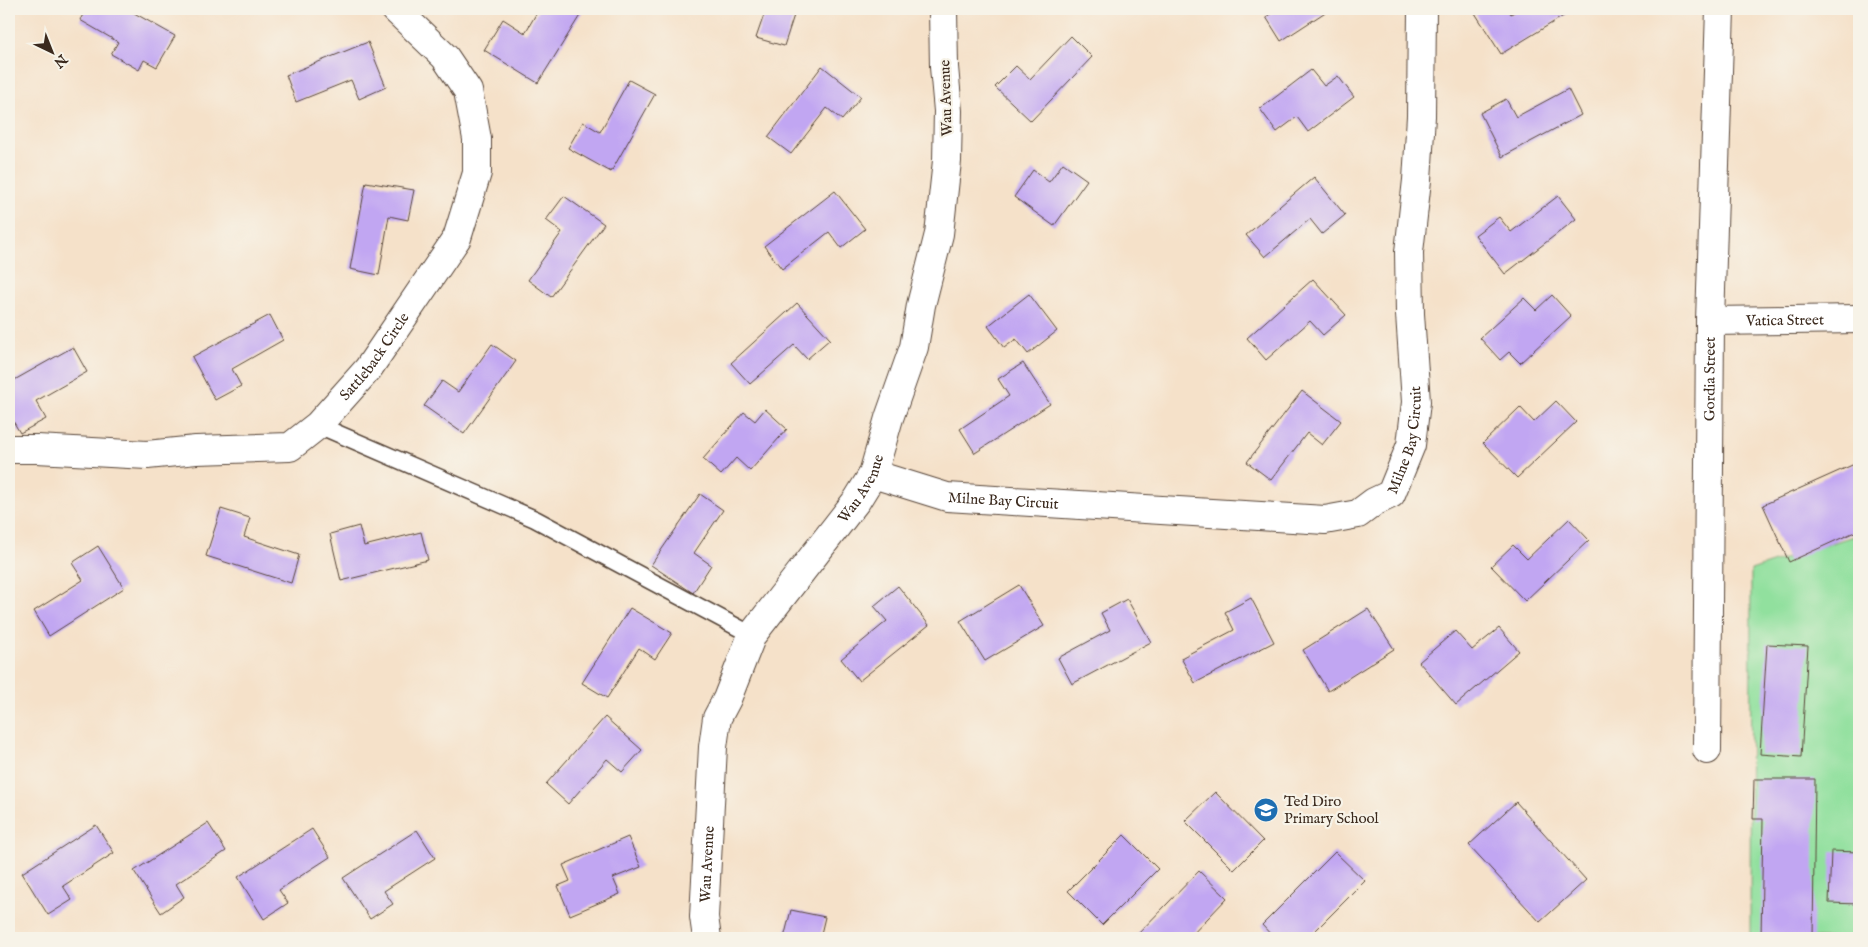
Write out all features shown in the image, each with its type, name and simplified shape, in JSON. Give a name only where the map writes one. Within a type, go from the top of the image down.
[{"type":"street","name":"Sattleback Circle","points":[[9,449],[147,455],[196,450],[290,447],[318,425],[368,369],[458,238],[477,173],[478,139],[468,91],[445,57],[395,9]]},
{"type":"street","name":"Wau Avenue","points":[[707,938],[704,917],[713,747],[717,718],[727,699],[752,635],[857,500],[873,474],[889,418],[914,347],[921,304],[939,234],[947,144],[948,111],[944,67],[943,9]]},
{"type":"street","name":"Milne Bay Circuit","points":[[873,474],[947,497],[1325,520],[1358,514],[1374,502],[1391,494],[1411,445],[1416,402],[1410,314],[1409,252],[1417,180],[1422,9]]},
{"type":"street","name":"Gordia Street","points":[[1706,750],[1710,321],[1720,9]]},
{"type":"street","name":"Vatica Street","points":[[1710,321],[1859,319]]},
{"type":"lane","points":[[318,425],[535,519],[752,635]]},
{"type":"green space","points":[[1859,534],[1859,938],[1750,938],[1751,570]]},
{"type":"building","points":[[86,9],[127,9],[175,36],[157,67],[144,60],[139,70],[111,54],[118,42],[80,20]]},
{"type":"building","points":[[539,9],[584,9],[538,83],[484,50],[503,19],[525,33]]},
{"type":"building","points":[[766,9],[796,9],[784,46],[756,38]]},
{"type":"building","points":[[1278,9],[1330,9],[1281,41],[1266,17]]},
{"type":"building","points":[[1481,9],[1508,9],[1511,14],[1519,9],[1575,9],[1501,54],[1475,13]]},
{"type":"building","points":[[1071,36],[1092,57],[1031,121],[995,87],[1016,66],[1030,79]]},
{"type":"building","points":[[368,42],[386,87],[359,99],[351,80],[296,102],[286,75]]},
{"type":"building","points":[[822,66],[861,97],[842,120],[827,108],[791,154],[768,137]]},
{"type":"building","points":[[1311,70],[1324,86],[1338,76],[1354,97],[1308,132],[1297,117],[1277,132],[1260,109]]},
{"type":"building","points":[[629,80],[655,94],[611,172],[568,148],[583,122],[600,132]]},
{"type":"building","points":[[1568,89],[1581,115],[1502,157],[1480,113],[1506,99],[1516,117]]},
{"type":"building","points":[[1063,163],[1087,180],[1054,226],[1014,197],[1033,170],[1049,182]]},
{"type":"building","points":[[1314,177],[1345,215],[1322,234],[1310,219],[1265,257],[1246,235]]},
{"type":"building","points":[[366,182],[414,190],[408,220],[389,216],[379,275],[350,269]]},
{"type":"building","points":[[835,191],[865,229],[841,248],[829,232],[782,269],[764,246]]},
{"type":"building","points":[[564,196],[604,224],[551,297],[528,280],[562,232],[546,220]]},
{"type":"building","points":[[1558,196],[1576,219],[1505,274],[1475,235],[1499,217],[1511,232]]},
{"type":"building","points":[[1313,279],[1346,315],[1323,335],[1310,321],[1266,360],[1247,338]]},
{"type":"building","points":[[1029,294],[1057,331],[1028,354],[1016,339],[1004,348],[988,326]]},
{"type":"building","points":[[1552,295],[1571,316],[1520,363],[1509,352],[1500,360],[1480,338],[1524,298],[1536,310]]},
{"type":"building","points":[[797,303],[830,339],[807,359],[794,345],[750,384],[731,363]]},
{"type":"building","points":[[270,315],[283,340],[232,369],[241,386],[215,400],[192,357]]},
{"type":"building","points":[[492,344],[516,361],[464,434],[424,406],[442,381],[458,392]]},
{"type":"building","points":[[73,347],[87,372],[36,401],[46,419],[20,433],[9,414],[9,383]]},
{"type":"building","points":[[1023,363],[1050,404],[975,453],[960,429],[1009,396],[998,379]]},
{"type":"building","points":[[1302,391],[1341,421],[1322,445],[1307,433],[1271,480],[1247,462]]},
{"type":"building","points":[[1556,401],[1576,422],[1517,478],[1483,443],[1520,407],[1534,422]]},
{"type":"building","points":[[765,409],[787,429],[750,471],[736,458],[721,475],[703,459],[744,412],[755,421]]},
{"type":"building","points":[[1859,462],[1859,530],[1789,562],[1763,505]]},
{"type":"building","points":[[700,494],[723,510],[694,553],[711,565],[693,593],[651,565]]},
{"type":"building","points":[[221,509],[250,518],[244,537],[299,555],[291,583],[206,556]]},
{"type":"building","points":[[1569,519],[1589,540],[1525,601],[1491,566],[1513,545],[1527,559]]},
{"type":"building","points":[[359,526],[364,546],[421,532],[428,560],[341,581],[330,534]]},
{"type":"building","points":[[98,546],[124,588],[49,636],[34,611],[83,580],[72,563]]},
{"type":"building","points":[[1019,585],[1044,626],[985,661],[960,621]]},
{"type":"building","points":[[898,586],[929,625],[859,681],[841,659],[887,621],[874,606]]},
{"type":"building","points":[[1251,598],[1274,642],[1195,683],[1181,658],[1234,630],[1225,612]]},
{"type":"building","points":[[1127,599],[1151,642],[1072,684],[1058,658],[1110,630],[1101,613]]},
{"type":"building","points":[[630,608],[672,633],[655,659],[639,648],[607,698],[582,683]]},
{"type":"building","points":[[1368,609],[1394,649],[1328,691],[1303,650]]},
{"type":"building","points":[[1499,628],[1519,651],[1456,705],[1419,662],[1455,631],[1472,650]]},
{"type":"building","points":[[1767,644],[1808,646],[1801,757],[1760,754]]},
{"type":"building","points":[[605,717],[642,750],[622,772],[607,759],[568,804],[546,784]]},
{"type":"building","points":[[1754,779],[1815,779],[1813,938],[1761,938],[1763,819],[1753,819]]},
{"type":"building","points":[[1215,792],[1263,841],[1234,870],[1185,821]]},
{"type":"building","points":[[1516,802],[1586,880],[1540,922],[1469,845]]},
{"type":"building","points":[[208,823],[226,851],[176,884],[184,897],[161,913],[134,871]]},
{"type":"building","points":[[96,825],[114,853],[63,886],[72,900],[48,915],[22,873]]},
{"type":"building","points":[[312,829],[330,857],[279,890],[288,903],[264,919],[238,877]]},
{"type":"building","points":[[417,830],[435,858],[384,891],[393,904],[370,919],[343,878]]},
{"type":"building","points":[[1124,835],[1158,869],[1102,925],[1068,891]]},
{"type":"building","points":[[628,837],[641,867],[613,878],[620,894],[570,915],[558,886],[570,881],[563,865]]},
{"type":"building","points":[[1831,851],[1859,852],[1859,904],[1829,903]]},
{"type":"building","points":[[1335,852],[1365,881],[1308,938],[1274,938],[1262,925]]},
{"type":"building","points":[[1199,871],[1227,898],[1189,938],[1134,938]]},
{"type":"building","points":[[791,910],[825,917],[820,938],[784,938]]},
{"type":"place","name":"Ted Diro Primary School","points":[[1266,810]]}]
